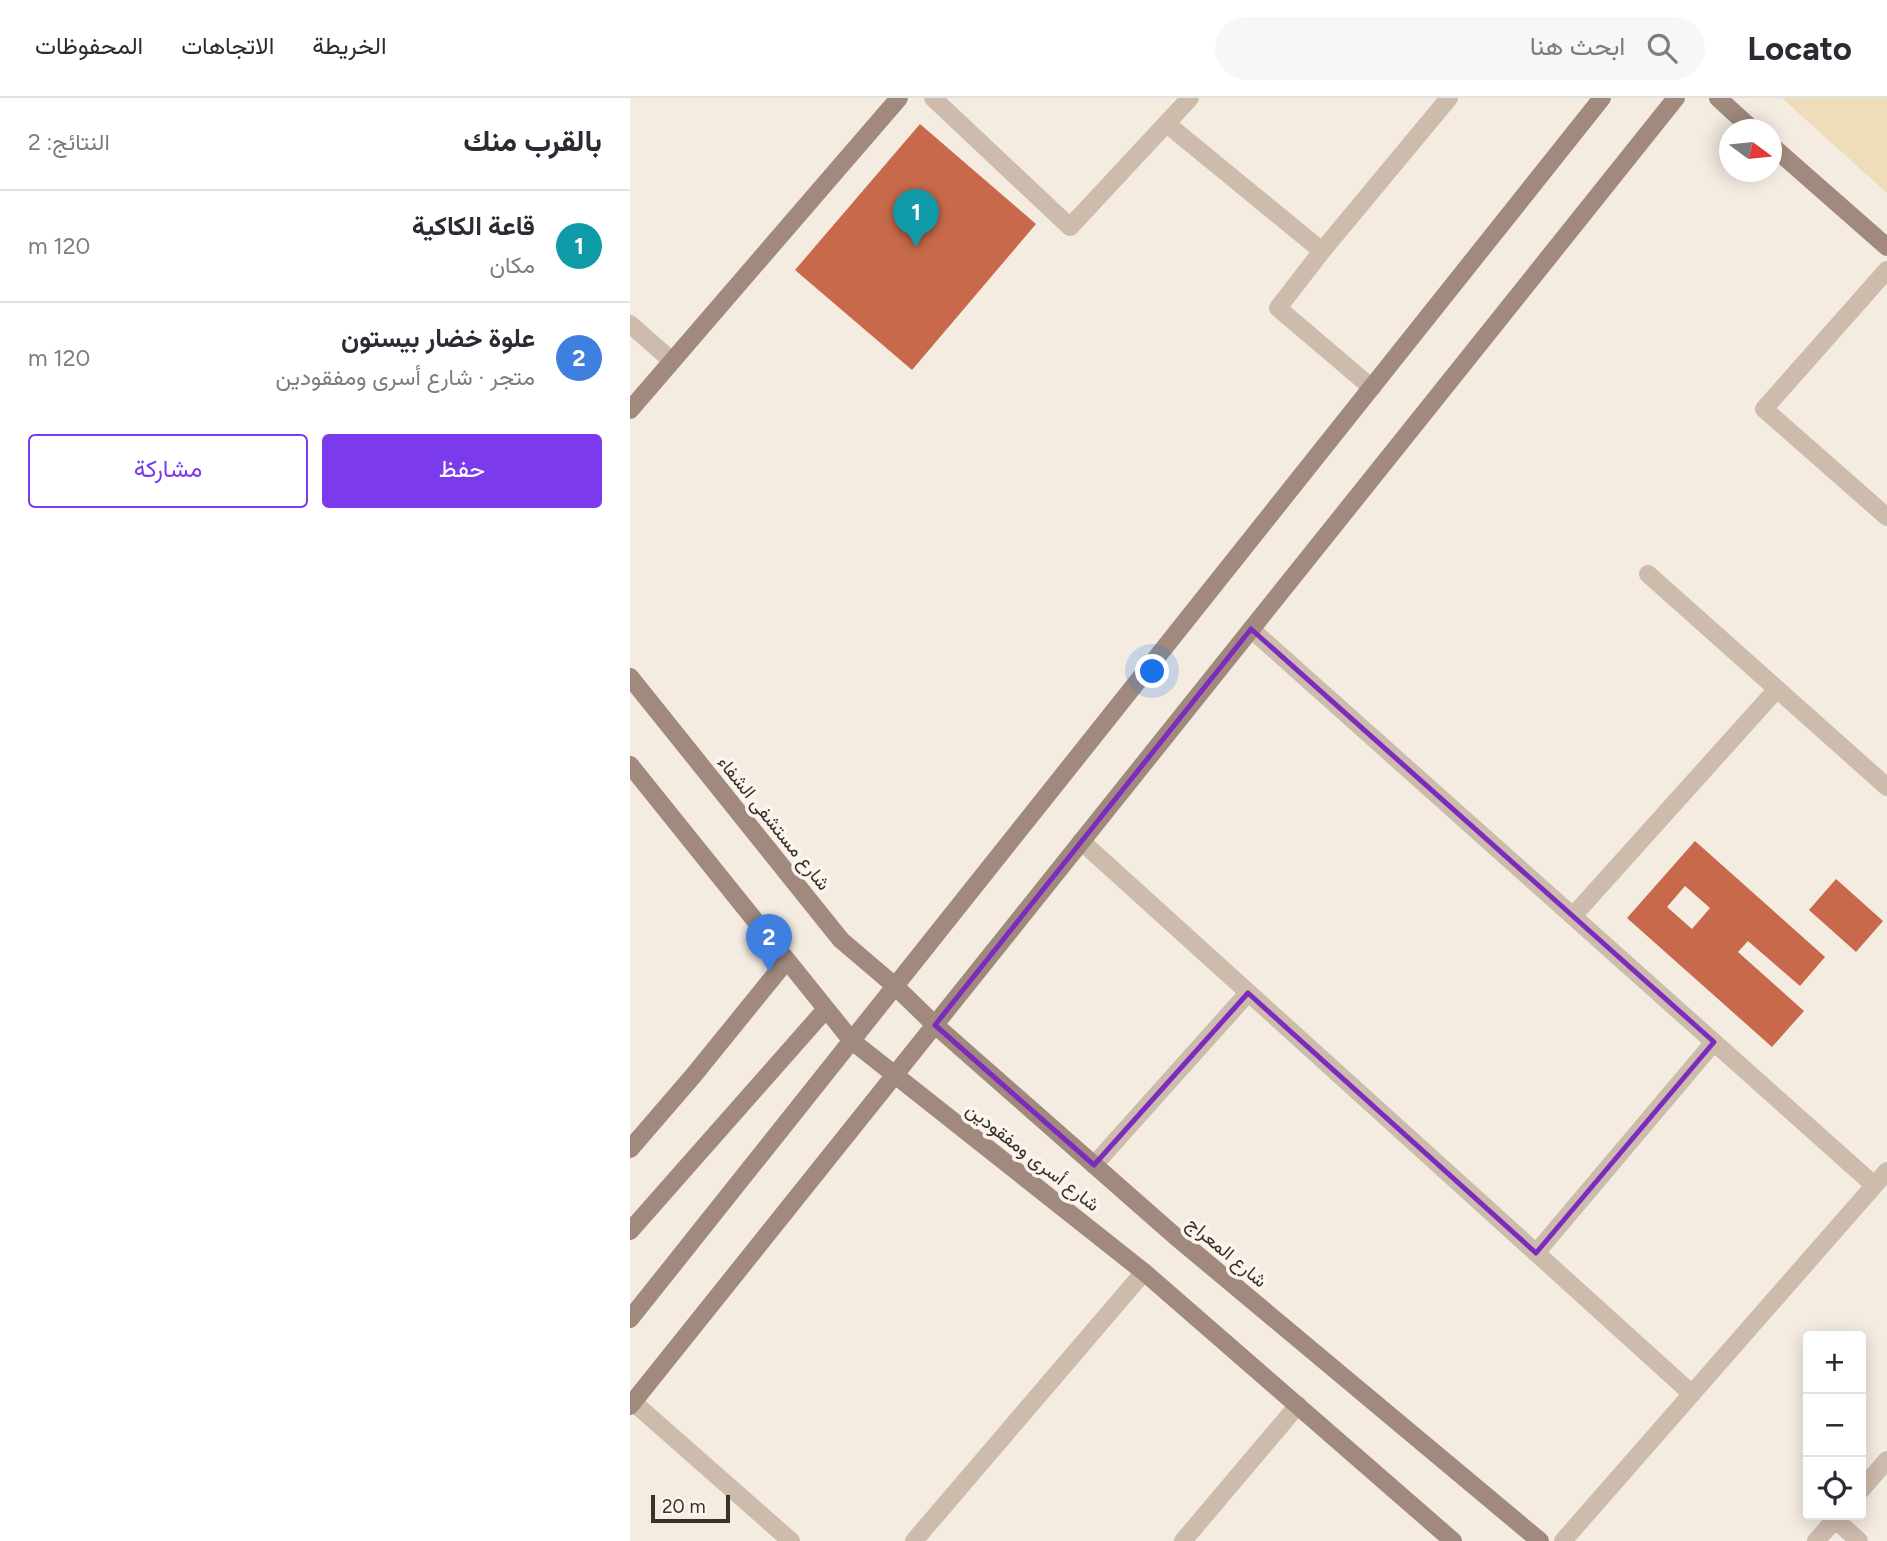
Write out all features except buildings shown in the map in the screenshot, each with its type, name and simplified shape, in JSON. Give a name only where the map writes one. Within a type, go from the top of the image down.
[{"type":"street","points":[[630,410],[899,98]]},
{"type":"street","points":[[933,98],[1070,227],[1190,98]]},
{"type":"street","points":[[1372,388],[1278,307],[1449,98]]},
{"type":"street","points":[[630,1319],[1602,98]]},
{"type":"street","points":[[791,1541],[632,1404],[1676,98]]},
{"type":"street","points":[[1717,98],[1741,119]]},
{"type":"street","points":[[1167,124],[1322,251]]},
{"type":"street","points":[[1782,155],[1887,247]]},
{"type":"street","points":[[1887,270],[1763,409],[1887,517]]},
{"type":"street","points":[[630,324],[672,361]]},
{"type":"street","points":[[1647,574],[1887,787]]},
{"type":"street","points":[[1251,629],[1874,1185]]},
{"type":"street","name":"شارع مستشفى الشفاء","points":[[630,677],[841,940],[895,986]]},
{"type":"street","points":[[1573,916],[1777,689]]},
{"type":"street","name":"شارع أسرى ومفقودين","points":[[630,765],[852,1041],[1144,1272],[1448,1539]]},
{"type":"street","points":[[1081,841],[1692,1394]]},
{"type":"street","points":[[630,1149],[787,960]]},
{"type":"street","name":"شارع المعراج","points":[[895,986],[934,1025],[1175,1236],[1540,1541]]},
{"type":"street","points":[[1094,1165],[1248,993]]},
{"type":"street","points":[[630,1231],[826,1009]]},
{"type":"street","points":[[1536,1253],[1714,1042]]},
{"type":"street","points":[[1563,1541],[1887,1171]]},
{"type":"street","points":[[914,1541],[1144,1272]]},
{"type":"street","points":[[1182,1541],[1298,1405]]},
{"type":"street","points":[[1866,1484],[1887,1460]]},
{"type":"street","points":[[1816,1541],[1834,1520]]},
{"type":"street","points":[[1840,1520],[1859,1541]]},
{"type":"highlighted area","points":[[1251,629],[1714,1042],[1536,1253],[1248,993],[1094,1165],[935,1025]]},
{"type":"sand","points":[[1782,98],[1887,98],[1887,193]]},
{"type":"place","name":"قاعة الكاكية","points":[[916,247]]},
{"type":"place","name":"علوة خضار بيستون","points":[[769,972]]}]
